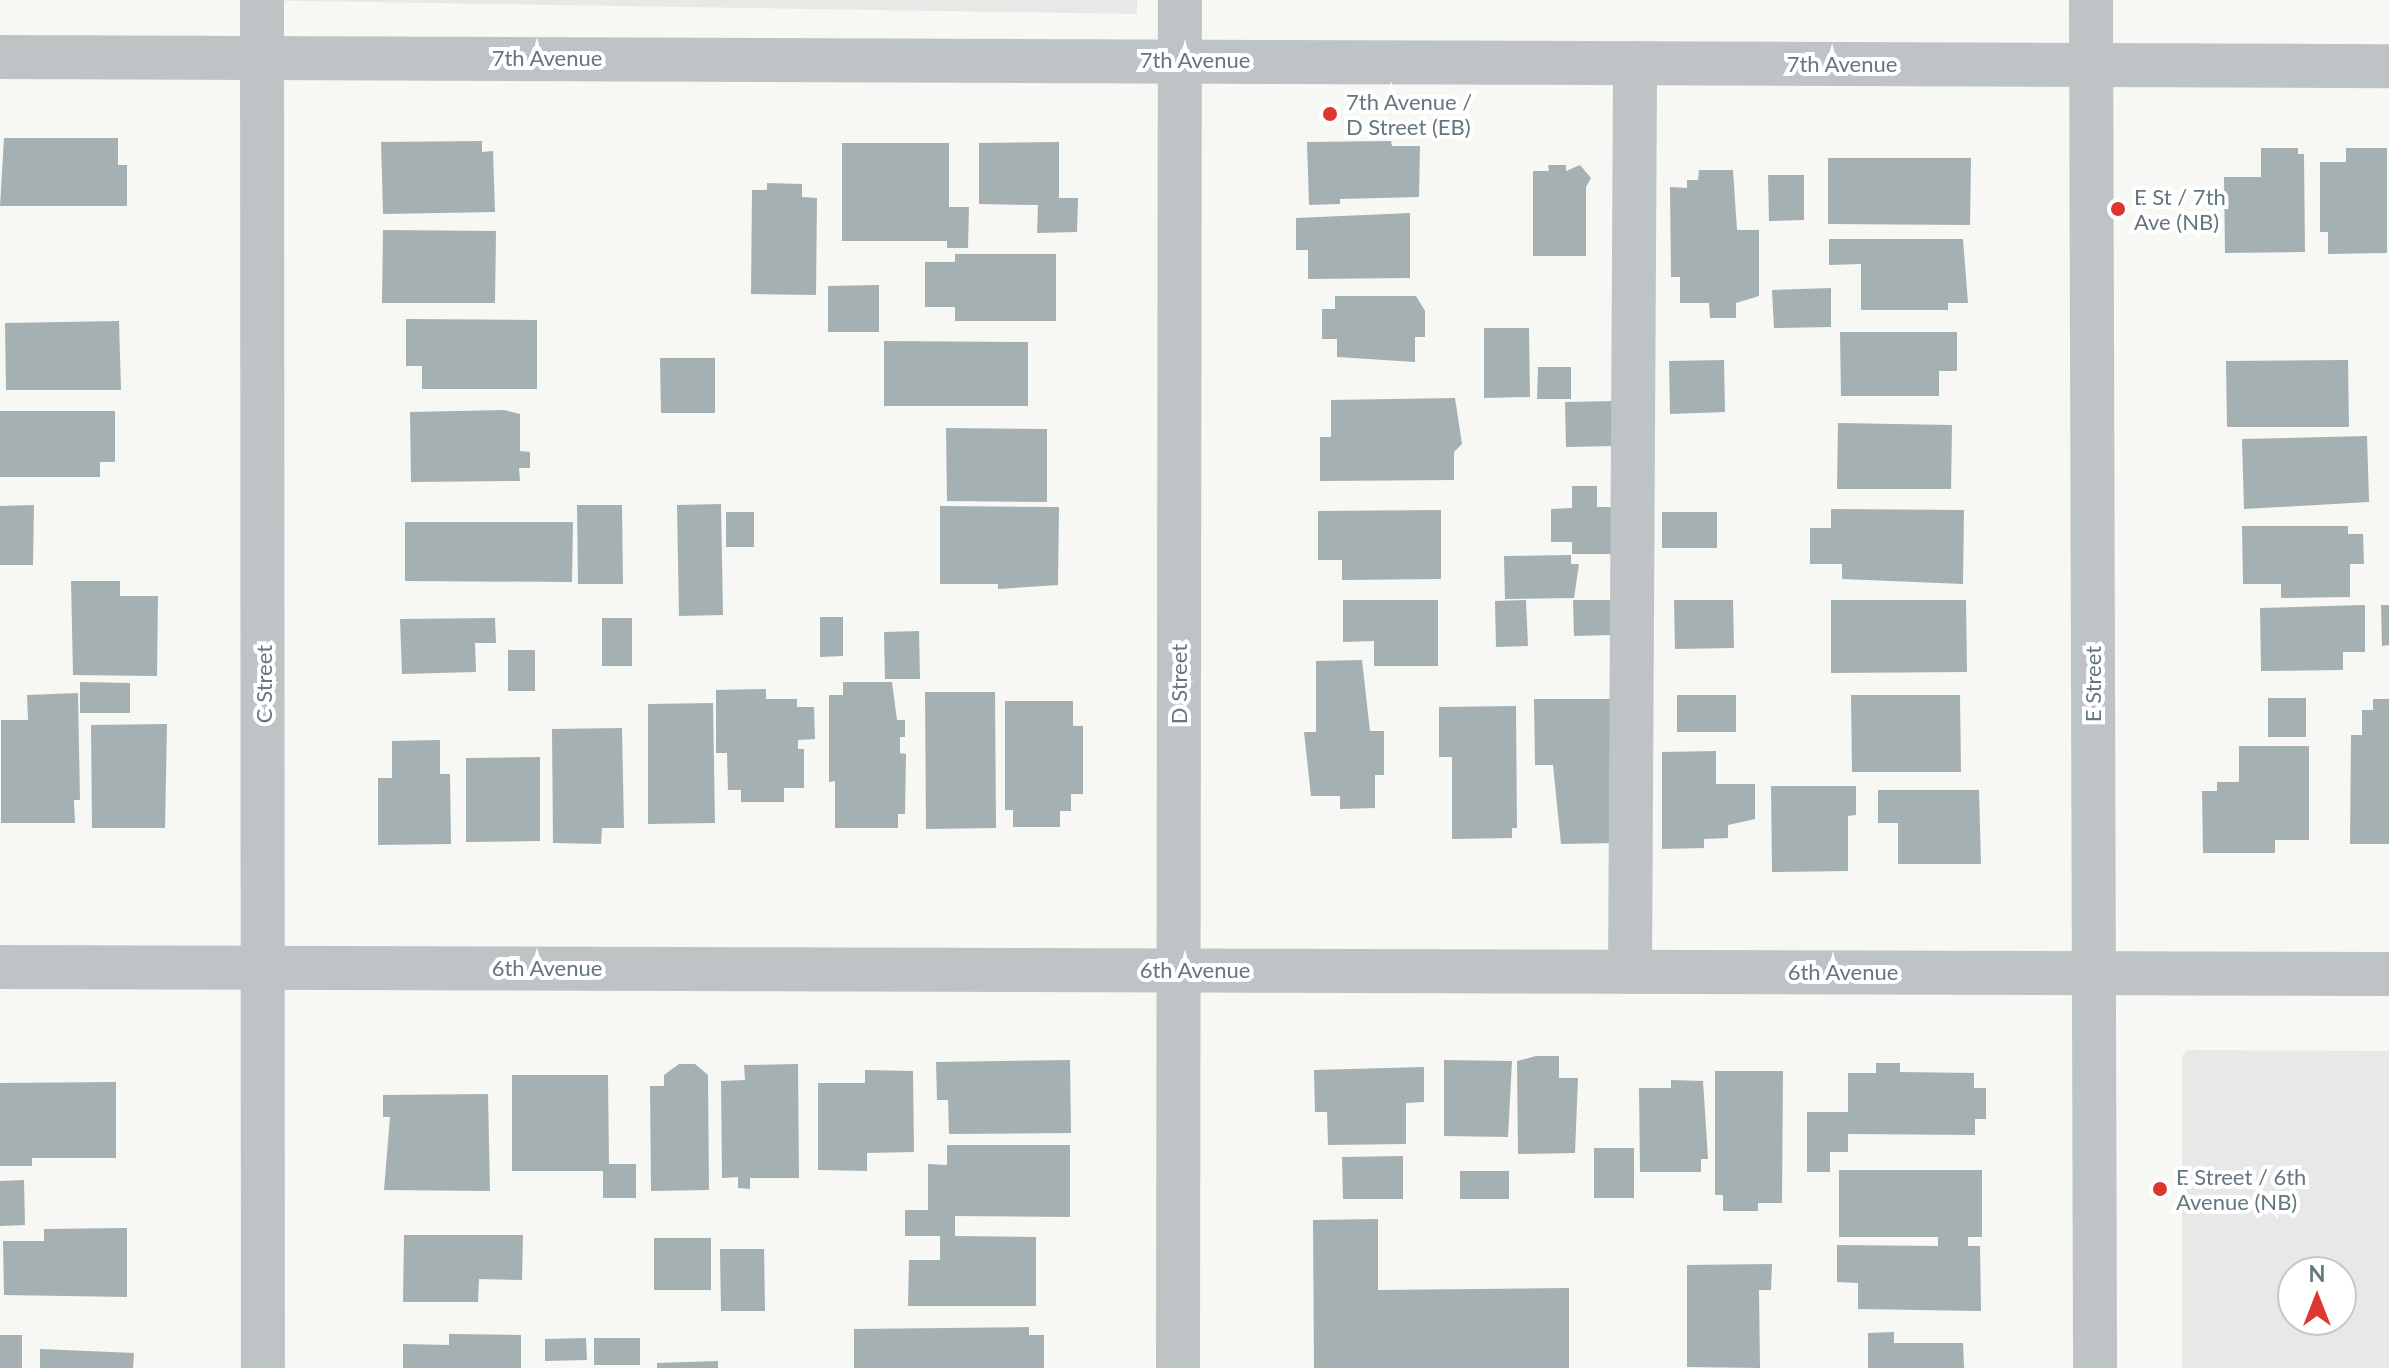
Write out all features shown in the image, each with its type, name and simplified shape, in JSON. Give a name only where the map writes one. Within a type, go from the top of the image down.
[{"type":"street","name":"C Street","points":[[262,0],[263,1368]]},
{"type":"street","name":"D Street","points":[[1178,1368],[1180,0]]},
{"type":"street","name":"E Street","points":[[2091,0],[2095,1368]]},
{"type":"street","name":"7th Avenue","points":[[0,57],[2389,66]]},
{"type":"street","points":[[1630,972],[1635,63]]},
{"type":"street","name":"6th Avenue","points":[[0,967],[2389,974]]},
{"type":"shaded area","points":[[236,0],[1137,0],[1137,14]]},
{"type":"shaded area","points":[[2187,1050],[2389,1051],[2389,1368],[2182,1368],[2182,1056]]},
{"type":"building","points":[[4,138],[118,138],[118,165],[127,165],[127,206],[0,206]]},
{"type":"building","points":[[482,141],[482,152],[493,151],[495,212],[383,214],[381,142]]},
{"type":"building","points":[[1391,141],[1392,146],[1420,146],[1419,197],[1340,199],[1340,204],[1309,205],[1307,142]]},
{"type":"building","points":[[1059,142],[1059,198],[1078,198],[1077,232],[1037,233],[1038,205],[979,204],[979,143]]},
{"type":"building","points":[[842,143],[949,143],[949,207],[969,207],[968,248],[947,248],[947,241],[842,241]]},
{"type":"building","points":[[2261,148],[2298,148],[2298,154],[2304,154],[2305,252],[2225,253],[2224,177],[2261,177]]},
{"type":"building","points":[[2346,148],[2387,148],[2387,253],[2328,254],[2328,232],[2320,232],[2320,162],[2346,162]]},
{"type":"building","points":[[1828,158],[1971,158],[1970,225],[1828,224]]},
{"type":"building","points":[[1548,165],[1566,165],[1566,171],[1580,165],[1591,178],[1586,187],[1586,256],[1533,256],[1533,171],[1549,171]]},
{"type":"building","points":[[1699,170],[1733,170],[1737,230],[1759,230],[1759,296],[1736,303],[1736,318],[1710,318],[1709,303],[1680,303],[1680,277],[1671,277],[1670,187],[1687,188],[1687,180],[1698,180]]},
{"type":"building","points":[[1768,175],[1804,175],[1804,220],[1769,221]]},
{"type":"building","points":[[767,183],[802,184],[802,197],[817,198],[816,295],[751,294],[752,190],[767,190]]},
{"type":"building","points":[[1410,213],[1410,278],[1308,279],[1308,250],[1296,250],[1296,218]]},
{"type":"building","points":[[383,230],[496,231],[495,303],[382,303]]},
{"type":"building","points":[[1829,239],[1963,239],[1968,303],[1948,303],[1948,310],[1861,310],[1861,264],[1829,265]]},
{"type":"building","points":[[955,254],[1056,254],[1056,321],[955,321],[955,307],[925,307],[925,262],[955,262]]},
{"type":"building","points":[[879,285],[879,332],[828,332],[828,286]]},
{"type":"building","points":[[1831,288],[1831,327],[1774,328],[1772,290]]},
{"type":"building","points":[[1335,296],[1416,296],[1425,311],[1425,337],[1415,337],[1415,362],[1337,357],[1337,339],[1322,339],[1322,309],[1335,309]]},
{"type":"building","points":[[406,319],[537,320],[537,389],[422,389],[422,366],[406,366]]},
{"type":"building","points":[[119,321],[121,390],[6,390],[5,323]]},
{"type":"building","points":[[1484,328],[1529,328],[1530,397],[1484,398]]},
{"type":"building","points":[[1840,332],[1957,332],[1957,371],[1939,371],[1939,396],[1841,396]]},
{"type":"building","points":[[884,341],[1028,342],[1028,406],[884,406]]},
{"type":"building","points":[[660,358],[715,358],[715,413],[661,413]]},
{"type":"building","points":[[1724,360],[1725,412],[1670,414],[1669,361]]},
{"type":"building","points":[[2348,360],[2349,427],[2227,427],[2226,361]]},
{"type":"building","points":[[1538,367],[1571,367],[1571,399],[1537,399]]},
{"type":"building","points":[[1455,398],[1462,444],[1454,452],[1454,480],[1320,481],[1320,437],[1331,437],[1331,400]]},
{"type":"building","points":[[1617,401],[1617,446],[1566,447],[1565,402]]},
{"type":"building","points":[[504,410],[520,414],[520,451],[530,452],[530,468],[519,468],[520,481],[411,482],[410,412]]},
{"type":"building","points":[[0,411],[115,411],[115,462],[100,462],[100,477],[0,477]]},
{"type":"building","points":[[1838,423],[1952,425],[1951,489],[1837,489]]},
{"type":"building","points":[[946,428],[1047,429],[1047,502],[947,501]]},
{"type":"building","points":[[2367,436],[2369,502],[2244,509],[2242,439]]},
{"type":"building","points":[[1572,486],[1597,486],[1597,507],[1617,507],[1617,554],[1572,554],[1572,542],[1551,542],[1551,509],[1572,508]]},
{"type":"building","points":[[721,504],[723,615],[679,616],[677,505]]},
{"type":"building","points":[[34,505],[33,565],[0,565],[0,506]]},
{"type":"building","points":[[577,505],[622,505],[623,584],[578,584]]},
{"type":"building","points":[[940,506],[1059,507],[1058,585],[998,589],[998,584],[940,584]]},
{"type":"building","points":[[1831,509],[1964,510],[1963,584],[1842,579],[1842,564],[1810,564],[1810,528],[1831,528]]},
{"type":"building","points":[[1441,510],[1441,579],[1342,580],[1342,560],[1318,560],[1318,511]]},
{"type":"building","points":[[726,512],[754,512],[754,547],[726,547]]},
{"type":"building","points":[[1662,512],[1717,512],[1717,548],[1662,548]]},
{"type":"building","points":[[405,522],[573,522],[572,582],[405,581]]},
{"type":"building","points":[[2242,526],[2348,526],[2348,534],[2363,534],[2364,564],[2350,564],[2350,597],[2281,598],[2281,584],[2243,584]]},
{"type":"building","points":[[1571,555],[1571,564],[1579,564],[1574,598],[1505,599],[1504,556]]},
{"type":"building","points":[[71,581],[120,581],[120,596],[158,596],[157,676],[73,675]]},
{"type":"building","points":[[1343,600],[1438,600],[1438,666],[1374,666],[1374,641],[1343,642]]},
{"type":"building","points":[[1526,600],[1528,646],[1496,647],[1495,601]]},
{"type":"building","points":[[1573,600],[1610,600],[1611,635],[1574,636]]},
{"type":"building","points":[[1674,600],[1733,600],[1734,648],[1675,649]]},
{"type":"building","points":[[1831,600],[1966,600],[1967,672],[1831,673]]},
{"type":"building","points":[[2365,605],[2365,652],[2343,652],[2343,670],[2261,671],[2260,608]]},
{"type":"building","points":[[2381,605],[2389,605],[2389,645],[2382,646]]},
{"type":"building","points":[[820,617],[843,617],[843,656],[820,657]]},
{"type":"building","points":[[495,618],[496,643],[475,643],[476,672],[402,674],[400,619]]},
{"type":"building","points":[[602,618],[632,618],[632,666],[602,666]]},
{"type":"building","points":[[919,631],[920,679],[885,679],[884,632]]},
{"type":"building","points":[[508,650],[535,650],[535,691],[508,691]]},
{"type":"building","points":[[1362,660],[1370,731],[1384,731],[1384,775],[1375,775],[1375,808],[1340,809],[1340,796],[1311,796],[1304,732],[1316,732],[1316,661]]},
{"type":"building","points":[[80,682],[130,683],[130,713],[80,713]]},
{"type":"building","points":[[843,682],[892,682],[897,720],[905,720],[905,737],[900,737],[900,753],[906,754],[905,814],[898,814],[898,828],[835,828],[835,781],[829,782],[829,695],[843,695]]},
{"type":"building","points":[[766,689],[766,699],[797,699],[797,707],[814,707],[815,739],[798,740],[798,749],[804,749],[804,788],[784,788],[784,802],[741,802],[741,790],[728,790],[727,753],[716,753],[716,690]]},
{"type":"building","points":[[925,692],[995,692],[996,828],[926,829]]},
{"type":"building","points":[[78,693],[80,800],[74,800],[75,823],[1,823],[1,720],[28,720],[27,695]]},
{"type":"building","points":[[1677,695],[1736,695],[1736,732],[1677,732]]},
{"type":"building","points":[[1851,695],[1960,695],[1961,772],[1852,772]]},
{"type":"building","points":[[2268,698],[2306,698],[2306,737],[2268,737]]},
{"type":"building","points":[[1534,699],[1616,699],[1618,843],[1561,844],[1553,765],[1535,765]]},
{"type":"building","points":[[2373,699],[2389,699],[2389,844],[2350,844],[2351,735],[2362,735],[2362,710],[2373,710]]},
{"type":"building","points":[[1005,701],[1073,701],[1073,726],[1083,726],[1083,794],[1071,794],[1071,811],[1060,811],[1060,827],[1013,827],[1013,810],[1005,810]]},
{"type":"building","points":[[713,703],[715,823],[648,824],[648,704]]},
{"type":"building","points":[[1516,706],[1517,828],[1512,828],[1512,838],[1452,839],[1452,757],[1439,757],[1439,707]]},
{"type":"building","points":[[167,724],[165,828],[92,828],[91,725]]},
{"type":"building","points":[[622,728],[624,828],[602,828],[601,844],[553,843],[552,729]]},
{"type":"building","points":[[440,740],[440,774],[450,774],[451,844],[378,845],[378,778],[392,778],[392,741]]},
{"type":"building","points":[[2239,746],[2309,746],[2309,840],[2275,840],[2275,853],[2203,853],[2202,791],[2217,791],[2217,782],[2239,782]]},
{"type":"building","points":[[1716,751],[1716,784],[1755,784],[1755,819],[1728,825],[1728,838],[1704,839],[1704,848],[1662,849],[1662,752]]},
{"type":"building","points":[[540,757],[540,841],[466,842],[466,758]]},
{"type":"building","points":[[1771,786],[1856,786],[1856,815],[1848,816],[1848,871],[1772,872]]},
{"type":"building","points":[[1878,790],[1979,790],[1981,864],[1898,864],[1898,823],[1878,823]]},
{"type":"building","points":[[1536,1056],[1559,1056],[1559,1078],[1578,1078],[1575,1153],[1518,1154],[1517,1061]]},
{"type":"building","points":[[1070,1060],[1071,1133],[949,1134],[948,1100],[937,1100],[936,1062]]},
{"type":"building","points":[[1444,1060],[1512,1061],[1508,1137],[1444,1136]]},
{"type":"building","points":[[1876,1063],[1900,1063],[1900,1072],[1974,1073],[1974,1088],[1986,1088],[1986,1119],[1975,1119],[1975,1135],[1848,1134],[1848,1152],[1830,1152],[1830,1172],[1807,1172],[1807,1112],[1848,1112],[1848,1073],[1876,1073]]},
{"type":"building","points":[[679,1064],[695,1064],[708,1075],[709,1190],[651,1191],[650,1086],[664,1086],[664,1075]]},
{"type":"building","points":[[798,1064],[799,1178],[750,1178],[750,1189],[738,1188],[738,1177],[722,1178],[721,1081],[745,1080],[744,1065]]},
{"type":"building","points":[[1424,1067],[1424,1102],[1406,1103],[1406,1144],[1328,1145],[1327,1112],[1315,1112],[1314,1070]]},
{"type":"building","points":[[865,1070],[913,1071],[914,1152],[867,1153],[867,1171],[818,1170],[818,1083],[865,1083]]},
{"type":"building","points":[[1715,1071],[1783,1071],[1782,1203],[1758,1203],[1758,1211],[1723,1211],[1723,1195],[1715,1195]]},
{"type":"building","points":[[512,1075],[608,1075],[609,1164],[636,1164],[636,1198],[603,1198],[603,1171],[512,1171]]},
{"type":"building","points":[[1671,1080],[1703,1081],[1708,1159],[1701,1159],[1701,1172],[1640,1172],[1639,1088],[1671,1088]]},
{"type":"building","points":[[116,1082],[116,1158],[32,1158],[32,1166],[0,1166],[0,1083]]},
{"type":"building","points":[[488,1094],[490,1191],[384,1190],[390,1117],[383,1117],[383,1095]]},
{"type":"building","points":[[947,1145],[1070,1145],[1070,1217],[955,1216],[955,1236],[1036,1237],[1036,1306],[908,1306],[909,1260],[940,1260],[940,1236],[905,1236],[905,1210],[928,1210],[928,1164],[947,1165]]},
{"type":"building","points":[[1594,1148],[1634,1148],[1634,1198],[1594,1198]]},
{"type":"building","points":[[1403,1156],[1403,1199],[1343,1199],[1342,1157]]},
{"type":"building","points":[[1839,1170],[1982,1170],[1982,1237],[1968,1237],[1968,1246],[1980,1246],[1981,1311],[1858,1309],[1858,1283],[1837,1282],[1837,1245],[1938,1246],[1938,1237],[1839,1237]]},
{"type":"building","points":[[1460,1171],[1509,1171],[1509,1199],[1460,1199]]},
{"type":"building","points":[[24,1180],[25,1225],[0,1226],[0,1181]]},
{"type":"building","points":[[1378,1219],[1378,1290],[1569,1288],[1569,1368],[1314,1368],[1313,1220]]},
{"type":"building","points":[[127,1228],[127,1297],[4,1295],[3,1241],[44,1241],[44,1229]]},
{"type":"building","points":[[404,1235],[523,1235],[522,1280],[479,1279],[478,1302],[403,1302]]},
{"type":"building","points":[[654,1238],[711,1238],[711,1290],[654,1290]]},
{"type":"building","points":[[720,1249],[764,1249],[765,1311],[721,1311]]},
{"type":"building","points":[[1772,1264],[1771,1290],[1759,1290],[1760,1368],[1687,1367],[1687,1265]]},
{"type":"building","points":[[1029,1327],[1029,1335],[1044,1335],[1044,1368],[854,1368],[854,1329]]},
{"type":"building","points":[[1894,1332],[1894,1343],[1963,1343],[1964,1368],[1868,1368],[1868,1333]]},
{"type":"building","points":[[449,1334],[521,1335],[521,1368],[403,1368],[403,1344],[449,1345]]},
{"type":"building","points":[[0,1335],[22,1335],[22,1368],[0,1368]]},
{"type":"building","points":[[586,1338],[587,1360],[545,1361],[545,1339]]},
{"type":"building","points":[[594,1338],[640,1338],[640,1365],[594,1365]]},
{"type":"building","points":[[40,1349],[134,1353],[133,1368],[40,1368]]},
{"type":"building","points":[[718,1361],[718,1368],[657,1368],[657,1363]]},
{"type":"place","name":"7th Avenue / D Street (EB)","points":[[1330,114]]},
{"type":"place","name":"E St / 7th Ave (NB)","points":[[2118,209]]},
{"type":"place","name":"E Street / 6th Avenue (NB)","points":[[2160,1189]]}]
